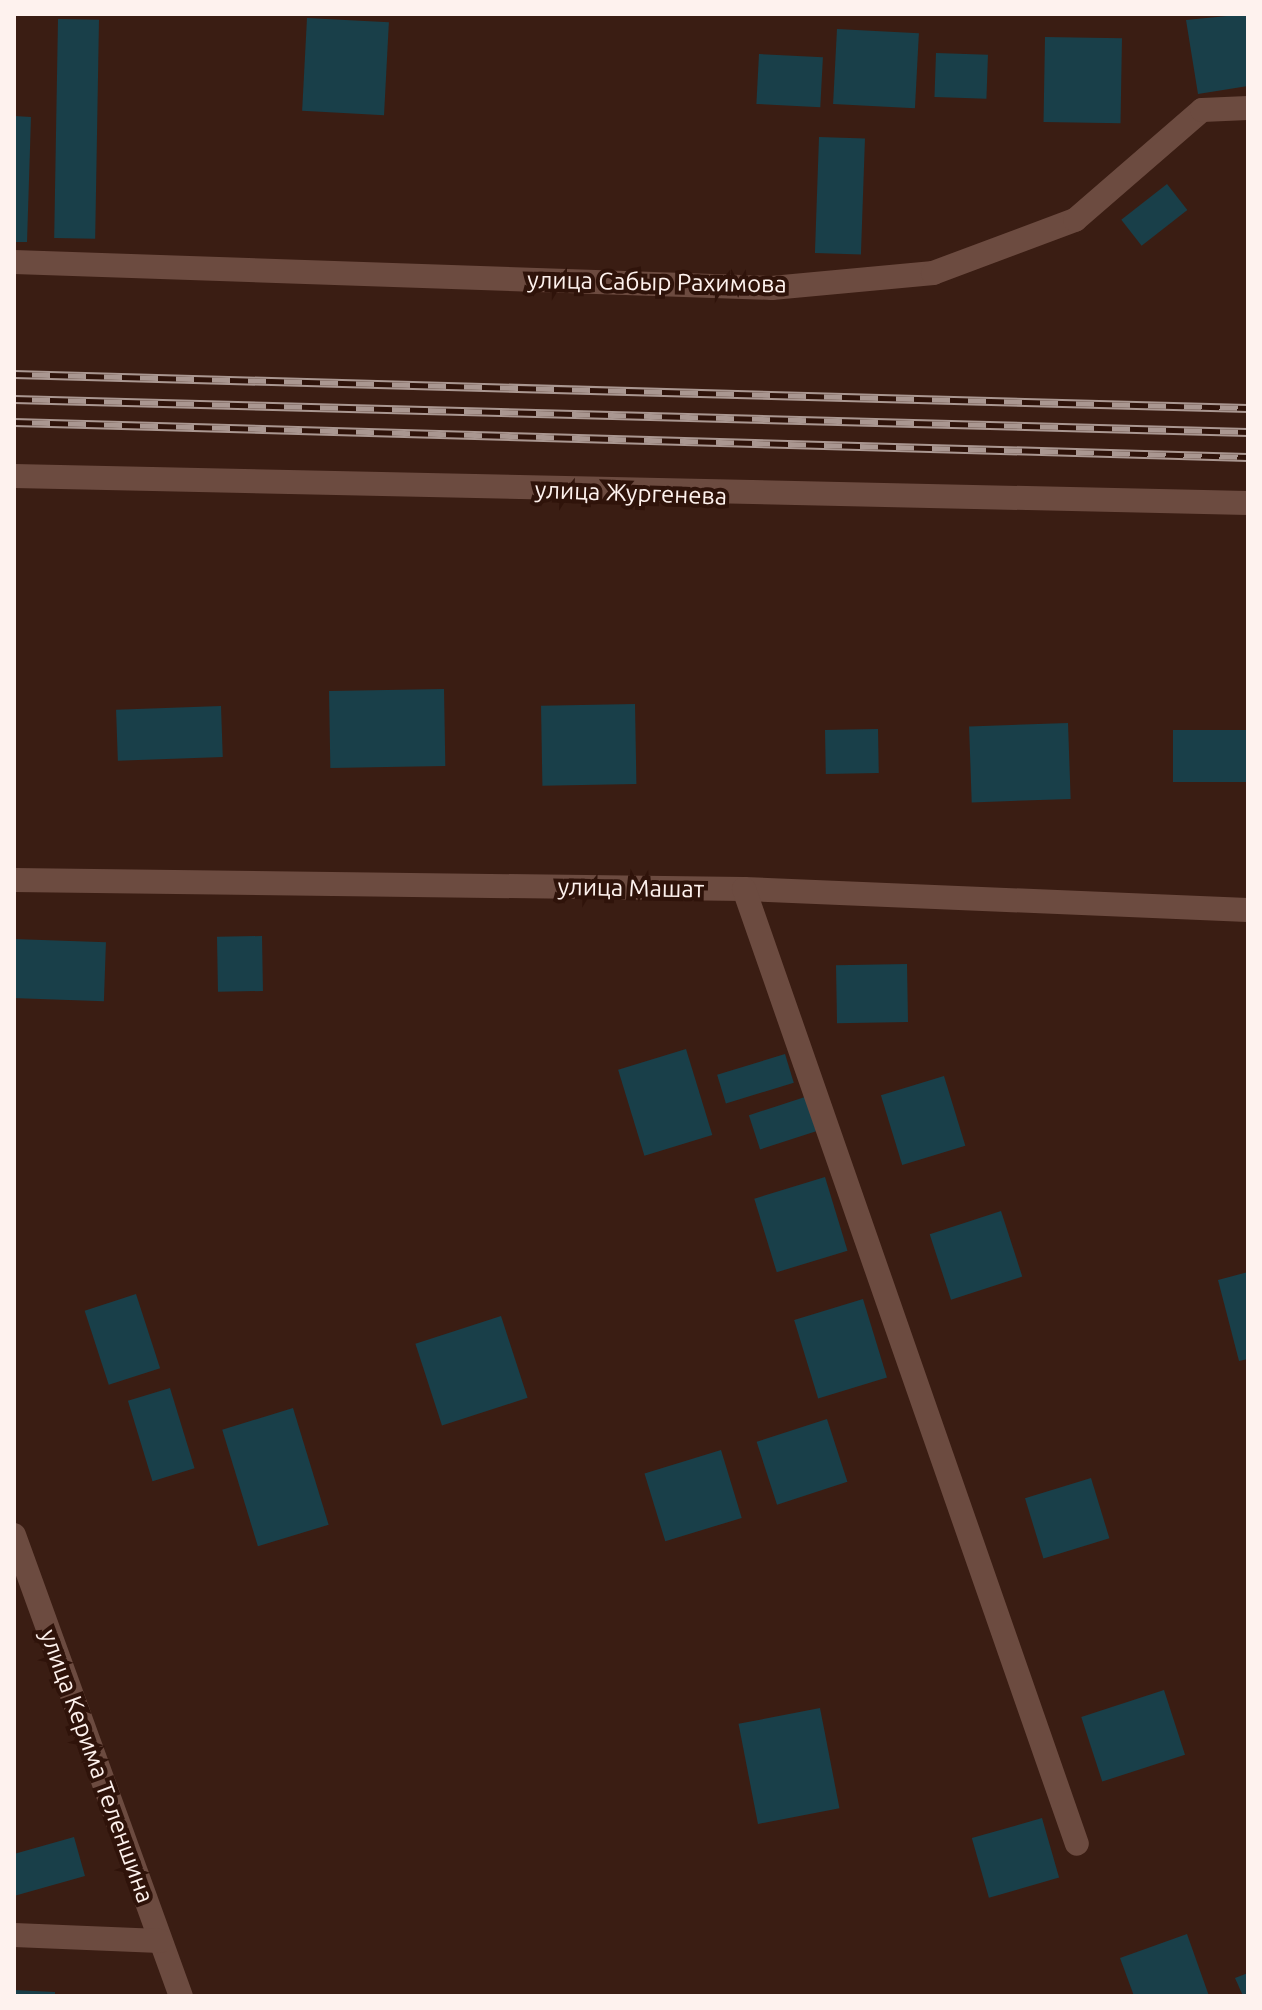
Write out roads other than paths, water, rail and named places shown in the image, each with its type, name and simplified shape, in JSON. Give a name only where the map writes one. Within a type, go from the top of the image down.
[{"type":"street","name":"улица Сабыр Рахимова","points":[[14,262],[772,288],[933,273],[1075,220],[1202,110],[1248,108]]},
{"type":"street","name":"улица Жургенева","points":[[14,476],[1248,503]]},
{"type":"street","name":"улица Машат","points":[[14,880],[744,889],[1248,910]]},
{"type":"street","points":[[744,889],[1077,1844]]},
{"type":"street","name":"улица Керима Теленшина","points":[[14,1535],[181,1996]]},
{"type":"street","points":[[14,1935],[160,1941]]},
{"type":"railway","points":[[14,374],[1248,408]]},
{"type":"railway","points":[[14,399],[1248,432]]},
{"type":"railway","points":[[14,422],[1248,457]]}]
